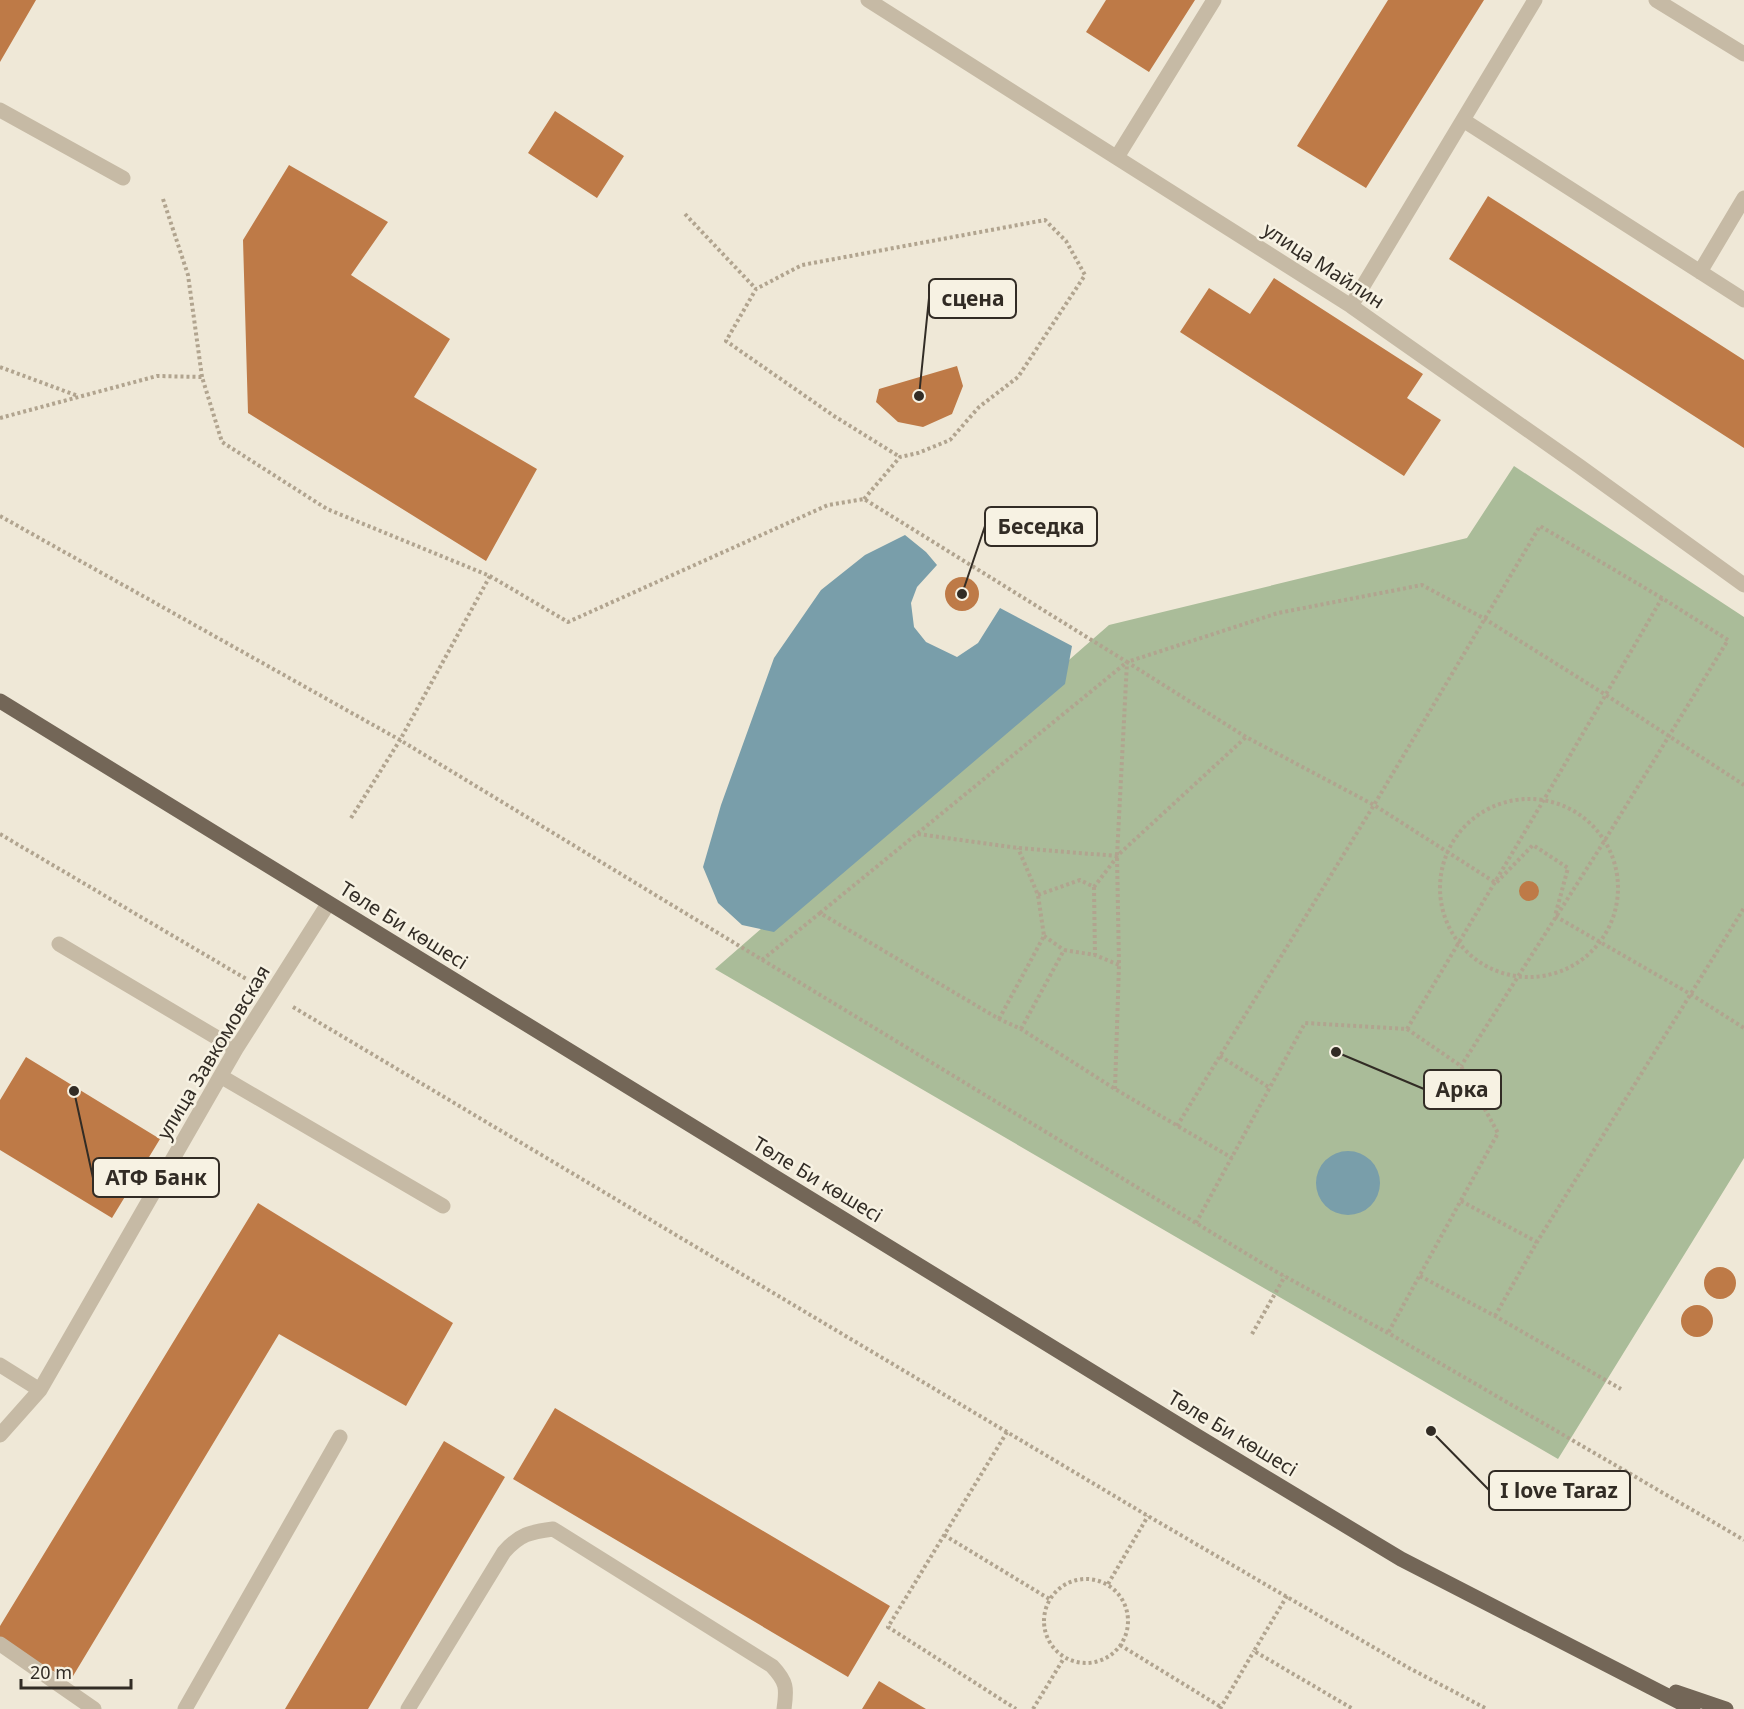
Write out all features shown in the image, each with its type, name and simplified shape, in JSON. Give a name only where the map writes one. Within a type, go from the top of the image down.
[{"type":"main road","name":"Төле Би көшесі","points":[[0,701],[1172,1421],[1401,1559],[1625,1674]]},
{"type":"main road","points":[[1625,1674],[1673,1709]]},
{"type":"main road","points":[[1625,1674],[1693,1709]]},
{"type":"main road","points":[[1625,1674],[1726,1709]]},
{"type":"street","name":"улица Майлин","points":[[868,0],[892,6],[1117,157],[1351,306],[1744,585]]},
{"type":"street","points":[[1117,157],[1214,0]]},
{"type":"street","points":[[1351,306],[1535,0]]},
{"type":"street","points":[[1656,0],[1744,54]]},
{"type":"street","points":[[0,111],[123,178]]},
{"type":"street","points":[[1463,120],[1744,300]]},
{"type":"street","points":[[1700,272],[1744,198]]},
{"type":"street","name":"улица Завкомовская","points":[[0,1435],[40,1390],[222,1077],[236,1049],[328,904]]},
{"type":"street","points":[[59,944],[236,1049]]},
{"type":"street","points":[[222,1077],[442,1206]]},
{"type":"street","points":[[0,1365],[40,1390]]},
{"type":"street","points":[[185,1709],[340,1437]]},
{"type":"street","points":[[408,1709],[504,1552],[515,1539],[532,1531],[553,1529],[772,1666],[783,1678],[786,1691],[784,1709]]},
{"type":"street","points":[[0,1644],[94,1709]]},
{"type":"path","points":[[163,199],[188,275],[202,377],[222,442],[327,509],[490,576],[568,622],[828,505],[864,499],[900,457],[918,453],[951,440],[979,407],[1018,377],[1085,275],[1066,241],[1045,220],[802,265],[756,289],[726,341],[834,416],[900,457]]},
{"type":"path","points":[[685,214],[756,289]]},
{"type":"path","points":[[0,368],[78,396]]},
{"type":"path","points":[[0,418],[157,376],[202,377]]},
{"type":"path","points":[[864,499],[1246,737],[1374,805],[1496,883]]},
{"type":"path","points":[[0,516],[400,740],[1285,1276],[1388,1333],[1744,1540]]},
{"type":"path","points":[[1177,1126],[1374,805],[1540,526],[1728,640],[1605,840],[1461,1066]]},
{"type":"path","points":[[351,818],[400,740],[490,576]]},
{"type":"path","points":[[762,960],[1127,662],[1278,613],[1422,585],[1485,619],[1744,785]]},
{"type":"path","points":[[1407,1029],[1496,883],[1542,799],[1662,598]]},
{"type":"path","points":[[1115,1089],[1119,965],[1117,856],[1127,662]]},
{"type":"path","points":[[1095,955],[1094,887],[1117,856],[1246,737]]},
{"type":"path","points":[[1513,799],[1542,799],[1578,813],[1605,840],[1616,865],[1619,892],[1614,919],[1601,943],[1578,964],[1549,976],[1518,978],[1488,966],[1458,944],[1445,922],[1439,898],[1440,874],[1447,850],[1463,827],[1486,809],[1513,799]]},
{"type":"path","points":[[0,834],[1148,1516],[1409,1668],[1486,1709]]},
{"type":"path","points":[[918,834],[1018,848],[1117,856]]},
{"type":"path","points":[[1496,883],[1533,845],[1568,868],[1555,916]]},
{"type":"path","points":[[999,1019],[1044,936],[1038,895],[1018,848]]},
{"type":"path","points":[[1038,895],[1080,880],[1094,887]]},
{"type":"path","points":[[1495,1316],[1537,1242],[1744,908]]},
{"type":"path","points":[[820,913],[999,1019],[1020,1029],[1115,1089],[1232,1158]]},
{"type":"path","points":[[1555,916],[1692,995],[1744,1028]]},
{"type":"path","points":[[1044,936],[1064,950],[1095,955],[1119,965]]},
{"type":"path","points":[[1020,1029],[1064,950]]},
{"type":"path","points":[[1196,1223],[1305,1023],[1407,1029],[1461,1066],[1498,1133],[1388,1333]]},
{"type":"path","points":[[1220,1056],[1270,1088]]},
{"type":"path","points":[[1461,1200],[1537,1242]]},
{"type":"path","points":[[1252,1334],[1285,1276]]},
{"type":"path","points":[[1420,1276],[1495,1316],[1621,1389]]},
{"type":"path","points":[[1006,1432],[888,1627],[1016,1709]]},
{"type":"path","points":[[1108,1584],[1148,1516]]},
{"type":"path","points":[[944,1535],[1051,1600]]},
{"type":"path","points":[[1082,1578],[1108,1584],[1126,1604],[1129,1631],[1115,1654],[1090,1664],[1064,1658],[1047,1638],[1044,1612],[1058,1588],[1082,1578]]},
{"type":"path","points":[[1120,1645],[1221,1708],[1287,1596]]},
{"type":"path","points":[[1254,1651],[1353,1709]]},
{"type":"path","points":[[1033,1709],[1064,1658]]},
{"type":"green space","points":[[1514,466],[1744,617],[1744,1158],[1558,1459],[715,969],[1109,625],[1467,538]]},
{"type":"water","points":[[905,535],[926,552],[937,565],[917,587],[911,603],[914,627],[926,642],[957,657],[978,643],[1000,608],[1072,646],[1065,684],[774,932],[742,925],[718,903],[703,867],[721,805],[774,658],[821,590],[865,555]]},
{"type":"water","points":[[1348,1151],[1366,1157],[1374,1165],[1380,1183],[1374,1201],[1366,1209],[1348,1215],[1330,1209],[1322,1201],[1316,1183],[1322,1165],[1330,1157]]},
{"type":"building","points":[[0,0],[36,0],[0,62]]},
{"type":"building","points":[[1106,0],[1195,0],[1149,72],[1086,32]]},
{"type":"building","points":[[1388,0],[1484,0],[1366,188],[1297,146]]},
{"type":"building","points":[[555,111],[624,156],[597,198],[528,153]]},
{"type":"building","points":[[289,165],[388,222],[351,275],[450,339],[414,397],[537,469],[486,561],[248,413],[243,240]]},
{"type":"building","points":[[1488,196],[1744,360],[1744,448],[1449,259]]},
{"type":"building","points":[[1274,278],[1423,374],[1407,398],[1441,420],[1404,476],[1180,332],[1209,288],[1250,314]]},
{"type":"building","points":[[957,366],[963,386],[952,414],[923,427],[898,422],[876,402],[879,389]]},
{"type":"building","points":[[962,577],[974,582],[979,594],[974,606],[962,611],[950,606],[945,594],[950,582]]},
{"type":"building","points":[[1529,881],[1536,884],[1539,891],[1536,898],[1529,901],[1522,898],[1519,891],[1522,884]]},
{"type":"building","points":[[26,1057],[160,1139],[112,1218],[0,1150],[0,1100]]},
{"type":"building","points":[[258,1203],[453,1323],[406,1406],[279,1334],[70,1681],[0,1640],[0,1626]]},
{"type":"building","points":[[1720,1267],[1731,1272],[1736,1283],[1731,1294],[1720,1299],[1709,1294],[1704,1283],[1709,1272]]},
{"type":"building","points":[[1697,1305],[1708,1310],[1713,1321],[1708,1332],[1697,1337],[1686,1332],[1681,1321],[1686,1310]]},
{"type":"building","points":[[555,1408],[890,1606],[848,1677],[513,1479]]},
{"type":"building","points":[[444,1441],[505,1477],[368,1709],[285,1709]]},
{"type":"building","points":[[879,1681],[926,1709],[862,1709]]},
{"type":"place","name":"сцена","points":[[919,396]]},
{"type":"place","name":"Беседка","points":[[962,594]]},
{"type":"place","name":"Арка","points":[[1336,1052]]},
{"type":"place","name":"АТФ Банк","points":[[74,1091]]},
{"type":"place","name":"I love Taraz","points":[[1431,1431]]}]
